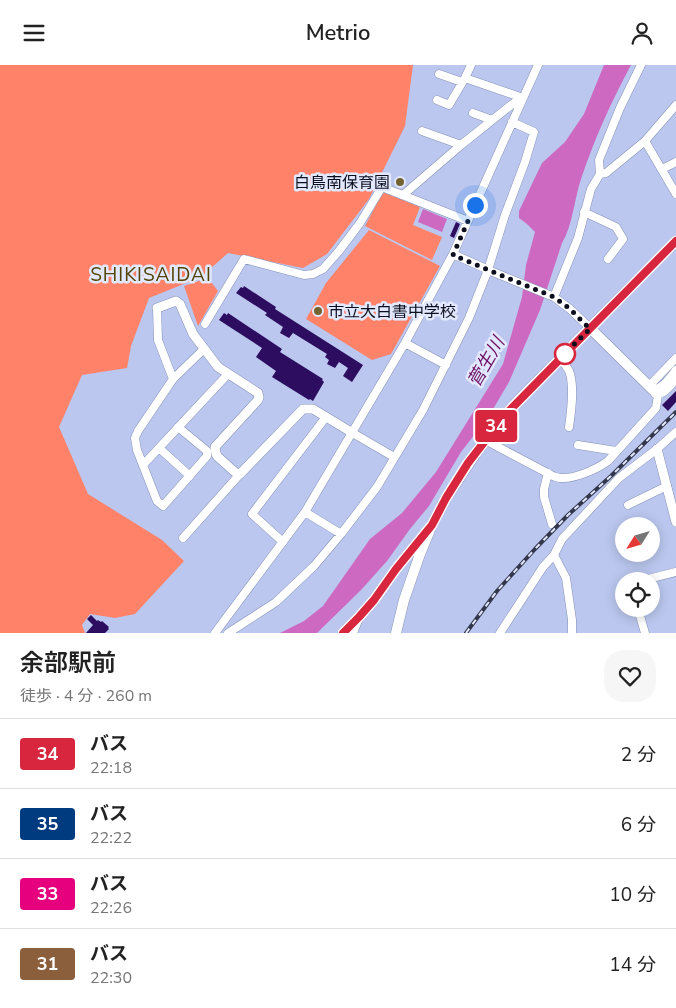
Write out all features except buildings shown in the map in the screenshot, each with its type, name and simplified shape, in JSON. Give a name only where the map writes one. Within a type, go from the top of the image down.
[{"type":"main road","points":[[396,633],[404,600],[432,525],[446,498],[485,440],[512,407],[676,241]]},
{"type":"main road","points":[[590,329],[653,390]]},
{"type":"main road","points":[[343,633],[359,617],[432,525]]},
{"type":"main road","points":[[404,559],[411,564],[414,573]]},
{"type":"street","points":[[437,100],[449,105],[464,80],[470,65]]},
{"type":"street","points":[[214,633],[305,513],[405,343],[453,255],[521,98],[538,65]]},
{"type":"street","points":[[552,296],[578,238],[591,189],[600,174],[599,160],[620,108],[641,65]]},
{"type":"street","points":[[439,74],[521,98]]},
{"type":"street","points":[[403,195],[460,145],[521,98]]},
{"type":"street","points":[[600,174],[606,173],[645,141],[676,105]]},
{"type":"street","points":[[473,113],[492,120]]},
{"type":"street","points":[[228,633],[276,602],[314,566],[376,487],[423,410],[490,271],[505,215],[534,132],[512,122]]},
{"type":"street","points":[[422,131],[460,145]]},
{"type":"street","points":[[645,141],[675,190]]},
{"type":"street","points":[[662,169],[676,162]]},
{"type":"street","points":[[205,324],[244,259],[304,275],[313,274],[323,269],[340,251],[382,187],[468,221]]},
{"type":"street","points":[[584,212],[616,227],[623,239],[608,259]]},
{"type":"street","points":[[453,255],[552,296],[570,309],[590,329]]},
{"type":"street","points":[[173,379],[158,340],[157,309],[176,301],[180,304],[193,334],[218,367],[258,393],[258,400],[215,447],[218,457],[236,473],[240,473]]},
{"type":"street","points":[[405,343],[446,365]]},
{"type":"street","points":[[178,427],[207,451],[208,456],[163,506],[156,501],[137,450],[135,438],[173,379],[204,349]]},
{"type":"street","points":[[560,358],[571,376],[573,402],[569,427]]},
{"type":"street","points":[[485,440],[553,476],[561,478],[579,475],[602,466],[656,408],[653,390],[676,358]]},
{"type":"street","points":[[653,390],[658,389],[671,378],[676,370]]},
{"type":"street","points":[[143,465],[228,374]]},
{"type":"street","points":[[653,390],[662,393],[676,380]]},
{"type":"street","points":[[183,538],[240,473],[303,409],[313,409],[394,457]]},
{"type":"street","points":[[283,542],[252,514],[326,417]]},
{"type":"street","points":[[500,633],[543,567],[554,555],[562,539],[619,478],[676,432]]},
{"type":"street","points":[[578,445],[616,451]]},
{"type":"street","points":[[159,448],[190,476]]},
{"type":"street","points":[[657,449],[676,521]]},
{"type":"street","points":[[548,473],[544,497],[552,524]]},
{"type":"street","points":[[628,505],[667,486]]},
{"type":"street","points":[[305,513],[341,534]]},
{"type":"street","points":[[554,555],[566,579],[572,633]]},
{"type":"street","points":[[660,576],[676,572]]},
{"type":"street","points":[[354,633],[359,617]]},
{"type":"street","points":[[640,617],[645,633]]},
{"type":"shaded area","points":[[0,65],[413,65],[405,126],[369,199],[327,254],[303,268],[228,253],[201,277],[149,298],[131,346],[127,368],[82,375],[59,427],[88,494],[162,540],[184,561],[135,614],[115,618],[90,614],[82,625],[85,633],[0,633]]},
{"type":"shaded area","points":[[604,65],[631,65],[591,150],[581,179],[569,228],[562,243],[540,310],[509,382],[489,416],[461,452],[429,506],[387,561],[361,590],[317,633],[280,633],[304,621],[323,606],[370,539],[402,513],[436,472],[503,364],[522,297],[526,265],[535,232],[519,218],[519,211],[542,163],[565,142],[584,114]]},
{"type":"shaded area","points":[[385,193],[420,207],[413,225],[442,237],[432,260],[365,226],[382,194]]},
{"type":"shaded area","points":[[423,209],[447,219],[442,232],[418,222]]},
{"type":"shaded area","points":[[369,230],[440,266],[391,354],[372,360],[306,319],[326,283]]},
{"type":"shaded area","points":[[208,278],[218,291],[198,326],[184,286]]},
{"type":"railway","points":[[466,633],[497,591],[535,549],[676,412]]},
{"type":"bus line","name":"34","points":[[343,633],[374,600],[396,569],[432,525],[468,463],[505,415],[676,241]]},
{"type":"place","name":"白鳥南保育園","points":[[400,182]]},
{"type":"place","name":"市立大白書中学校","points":[[318,311]]},
{"type":"district","name":"SHIKISAIDAI","points":[[151,274]]},
{"type":"route","points":[[475,205],[453,255],[554,297],[570,309],[590,329],[560,358],[565,354]]},
{"type":"water label","name":"菅生川","points":[[486,362]]}]
